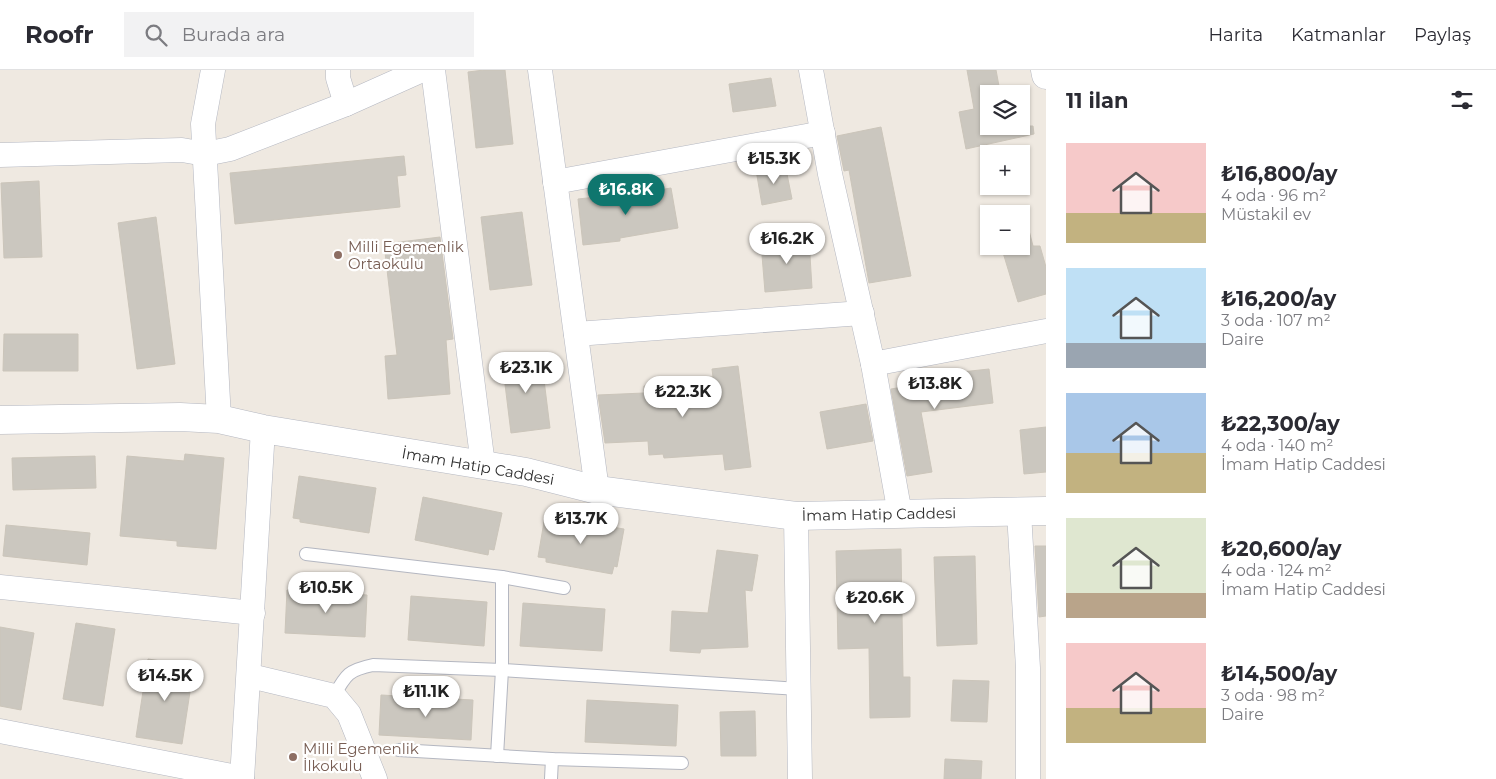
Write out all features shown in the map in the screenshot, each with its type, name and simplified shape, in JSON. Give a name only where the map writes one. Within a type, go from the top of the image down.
[{"type":"street","points":[[213,70],[204,124],[220,419]]},
{"type":"street","points":[[338,70],[338,78],[346,104]]},
{"type":"street","points":[[0,155],[182,150],[205,154],[230,149],[346,104],[422,70]]},
{"type":"street","points":[[433,70],[483,465]]},
{"type":"street","points":[[540,70],[597,490]]},
{"type":"street","points":[[811,70],[873,364],[900,514]]},
{"type":"street","points":[[1045,70],[1046,75]]},
{"type":"street","points":[[555,182],[823,133]]},
{"type":"street","points":[[576,334],[862,313]]},
{"type":"street","points":[[873,364],[1046,331]]},
{"type":"street","name":"İmam Hatip Caddesi","points":[[0,420],[180,417],[220,419],[263,429],[526,472],[597,490],[796,516],[1046,511]]},
{"type":"street","points":[[0,731],[242,779],[250,676],[263,429]]},
{"type":"street","points":[[1019,512],[1028,668],[1028,779]]},
{"type":"street","points":[[796,516],[800,779]]},
{"type":"street","points":[[0,587],[253,613]]},
{"type":"street","points":[[250,676],[334,696],[348,714],[375,779]]},
{"type":"lane","points":[[306,554],[502,577],[564,588]]},
{"type":"lane","points":[[497,756],[502,670],[502,577]]},
{"type":"lane","points":[[334,696],[346,675],[355,669],[373,665],[502,670],[799,689]]},
{"type":"lane","points":[[399,750],[552,759],[682,763]]},
{"type":"lane","points":[[552,759],[552,779]]},
{"type":"building","points":[[505,70],[513,144],[476,148],[468,72]]},
{"type":"building","points":[[967,70],[996,70],[999,85],[980,85],[980,135],[1029,135],[966,149],[959,112],[974,109]]},
{"type":"building","points":[[771,78],[776,106],[733,112],[729,84]]},
{"type":"building","points":[[1030,126],[1033,126],[1034,134],[1030,135]]},
{"type":"building","points":[[881,127],[911,276],[869,283],[849,170],[844,171],[837,136]]},
{"type":"building","points":[[404,156],[406,175],[397,176],[400,207],[235,224],[230,173]]},
{"type":"building","points":[[785,164],[792,199],[762,205],[756,170]]},
{"type":"building","points":[[39,181],[42,257],[4,258],[1,183]]},
{"type":"building","points":[[671,188],[678,228],[620,238],[620,241],[583,245],[578,199],[615,195],[615,197]]},
{"type":"building","points":[[522,212],[532,285],[490,290],[481,217]]},
{"type":"building","points":[[156,217],[175,364],[137,369],[118,223]]},
{"type":"building","points":[[1030,234],[1033,246],[1040,246],[1046,267],[1046,294],[1018,302],[1004,255],[1030,255]]},
{"type":"building","points":[[440,237],[453,339],[446,340],[450,394],[388,399],[385,356],[397,355],[384,244]]},
{"type":"building","points":[[809,239],[812,288],[765,292],[761,243]]},
{"type":"building","points":[[4,334],[78,334],[78,371],[3,371]]},
{"type":"building","points":[[541,356],[550,428],[511,433],[502,360]]},
{"type":"building","points":[[738,366],[751,467],[725,470],[723,454],[664,458],[663,454],[649,455],[648,441],[605,443],[598,395],[644,393],[644,386],[668,384],[667,380],[713,377],[712,369]]},
{"type":"building","points":[[989,369],[993,403],[921,412],[932,472],[907,476],[891,389],[944,380],[943,374]]},
{"type":"building","points":[[866,404],[873,441],[827,449],[820,412]]},
{"type":"building","points":[[1046,427],[1046,472],[1024,474],[1020,430]]},
{"type":"building","points":[[185,454],[224,458],[216,549],[177,546],[177,541],[120,536],[127,456],[184,461]]},
{"type":"building","points":[[95,456],[96,488],[13,490],[12,458]]},
{"type":"building","points":[[299,476],[376,488],[369,533],[300,522],[300,519],[293,518]]},
{"type":"building","points":[[423,497],[502,513],[494,550],[489,549],[488,555],[415,540]]},
{"type":"building","points":[[545,516],[624,529],[617,567],[614,566],[612,574],[546,562],[546,558],[538,557]]},
{"type":"building","points":[[6,525],[90,533],[87,565],[3,556]]},
{"type":"building","points":[[1035,546],[1046,546],[1046,616],[1039,617]]},
{"type":"building","points":[[901,549],[903,677],[910,677],[910,717],[870,718],[869,648],[838,649],[836,551]]},
{"type":"building","points":[[717,550],[758,555],[752,591],[745,590],[748,647],[701,649],[700,653],[670,651],[672,611],[708,613]]},
{"type":"building","points":[[975,556],[977,644],[937,646],[934,557]]},
{"type":"building","points":[[287,590],[367,595],[365,637],[285,633]]},
{"type":"building","points":[[411,596],[487,602],[484,646],[408,640]]},
{"type":"building","points":[[523,603],[605,609],[602,651],[520,646]]},
{"type":"building","points":[[76,623],[115,629],[103,706],[63,699]]},
{"type":"building","points":[[0,627],[34,633],[21,710],[0,706]]},
{"type":"building","points":[[148,659],[194,666],[182,744],[136,737]]},
{"type":"building","points":[[953,680],[989,681],[987,722],[951,721]]},
{"type":"building","points":[[381,695],[473,700],[471,740],[379,735]]},
{"type":"building","points":[[587,700],[678,705],[676,746],[585,742]]},
{"type":"building","points":[[755,711],[756,756],[721,756],[720,712]]},
{"type":"building","points":[[945,759],[982,761],[981,779],[944,779]]},
{"type":"place","name":"Milli Egemenlik Ortaokulu","points":[[338,255]]},
{"type":"place","name":"Milli Egemenlik İlkokulu","points":[[293,757]]}]
